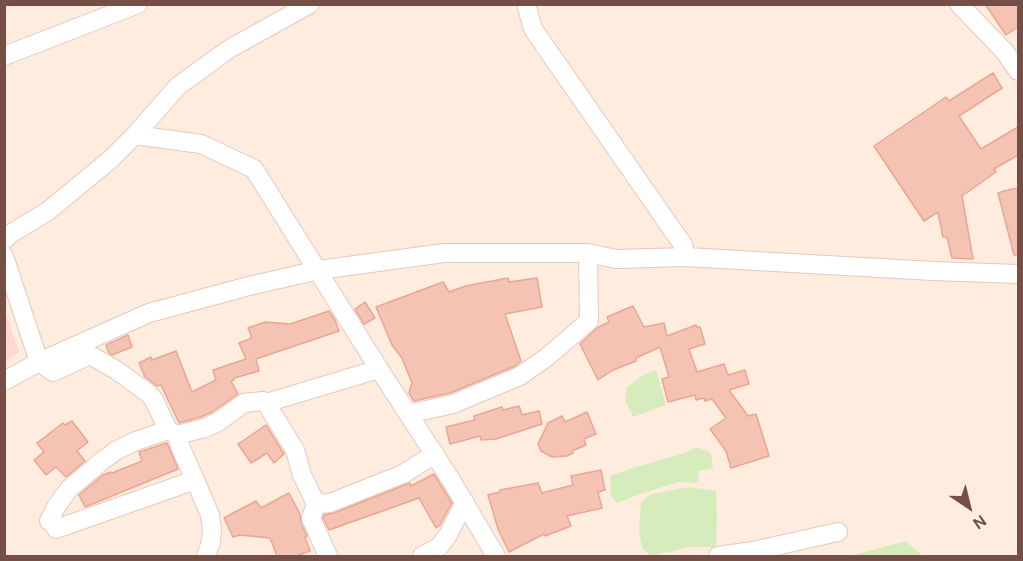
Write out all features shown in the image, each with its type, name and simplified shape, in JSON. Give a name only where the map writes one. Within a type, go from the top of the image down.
[{"type":"street","points":[[4,56],[138,4]]},
{"type":"street","points":[[4,240],[48,211],[111,159],[178,86],[228,49],[310,4]]},
{"type":"street","points":[[526,4],[533,29],[683,244],[686,257]]},
{"type":"street","points":[[959,4],[1005,52],[1018,71]]},
{"type":"street","points":[[135,135],[201,144],[254,169],[435,454],[496,556]]},
{"type":"street","points":[[4,381],[39,362],[149,314],[249,286],[319,270],[444,253],[588,253],[616,259],[686,257],[1018,274]]},
{"type":"street","points":[[408,414],[453,404],[520,376],[548,357],[589,321],[588,253]]},
{"type":"street","points":[[4,255],[39,362],[53,372],[90,355],[116,370],[154,400],[195,480],[210,515],[211,542],[206,556]]},
{"type":"street","points":[[195,480],[52,525],[56,507],[69,489],[117,450],[136,441],[205,428],[218,422],[244,403],[263,401],[266,403],[379,369]]},
{"type":"street","points":[[266,403],[295,450],[302,475],[316,504],[311,518],[328,556]]},
{"type":"street","points":[[316,504],[330,503],[403,474],[435,454]]},
{"type":"street","points":[[422,556],[439,547],[465,502]]},
{"type":"street","points":[[718,556],[753,551],[838,532]]},
{"type":"shaded area","points":[[4,308],[19,352],[5,362],[4,362]]},
{"type":"green space","points":[[656,370],[666,405],[633,417],[625,400],[627,387],[645,374]]},
{"type":"green space","points":[[697,447],[711,454],[713,468],[699,471],[698,481],[695,483],[678,482],[617,503],[611,496],[610,476],[685,453]]},
{"type":"green space","points":[[689,487],[716,491],[716,549],[689,547],[651,556],[642,548],[639,529],[641,502],[652,494]]},
{"type":"green space","points":[[906,541],[923,556],[850,556]]},
{"type":"building","points":[[985,4],[1018,4],[1018,27],[1006,35]]},
{"type":"building","points":[[993,73],[1002,88],[959,116],[981,149],[1018,127],[1018,155],[994,169],[996,172],[962,196],[973,259],[952,258],[947,237],[943,237],[938,212],[924,221],[874,146],[946,97],[949,101]]},
{"type":"building","points":[[1018,188],[1018,254],[1014,255],[998,193]]},
{"type":"building","points":[[508,278],[509,282],[537,278],[542,307],[505,314],[521,361],[515,366],[450,393],[414,401],[409,393],[412,383],[402,358],[392,345],[376,307],[443,282],[449,292],[466,286]]},
{"type":"building","points":[[365,302],[375,318],[364,324],[355,309]]},
{"type":"building","points":[[633,306],[644,327],[664,323],[667,336],[696,325],[700,327],[705,344],[689,349],[697,372],[724,364],[728,375],[745,370],[749,384],[729,390],[748,416],[756,414],[769,456],[731,468],[726,451],[710,429],[726,418],[712,399],[696,400],[695,395],[668,402],[662,379],[669,377],[660,347],[598,380],[580,344],[597,328],[609,322],[607,317]]},
{"type":"building","points":[[329,311],[339,331],[256,359],[259,371],[234,378],[231,381],[238,394],[201,417],[179,423],[161,385],[157,386],[145,377],[139,363],[151,357],[152,360],[176,351],[192,392],[216,380],[213,370],[246,359],[239,343],[252,338],[248,328],[265,322],[290,324]]},
{"type":"building","points":[[128,335],[132,347],[112,355],[109,353],[106,345]]},
{"type":"building","points":[[519,406],[522,415],[539,411],[542,424],[496,439],[481,440],[480,436],[450,444],[446,427],[475,420],[474,416],[502,407],[503,410]]},
{"type":"building","points":[[587,412],[596,434],[584,439],[586,445],[572,451],[573,453],[567,456],[552,457],[541,451],[538,444],[548,423],[562,416],[565,422]]},
{"type":"building","points":[[72,421],[88,442],[77,451],[85,461],[66,477],[56,467],[46,475],[34,460],[44,452],[37,443],[63,423],[65,425]]},
{"type":"building","points":[[266,425],[284,454],[274,463],[267,453],[251,463],[238,444]]},
{"type":"building","points":[[167,443],[178,469],[85,507],[79,495],[103,475],[142,461],[139,452]]},
{"type":"building","points":[[601,470],[605,490],[598,492],[602,508],[567,516],[571,526],[545,536],[544,534],[509,552],[498,529],[488,495],[500,492],[500,490],[538,483],[542,493],[573,485],[571,476]]},
{"type":"building","points":[[434,474],[452,503],[436,528],[419,498],[329,530],[323,518],[324,515],[410,483],[411,486]]},
{"type":"building","points":[[289,493],[300,514],[310,551],[296,556],[277,556],[270,538],[240,535],[233,537],[224,518],[256,501],[261,508]]}]
